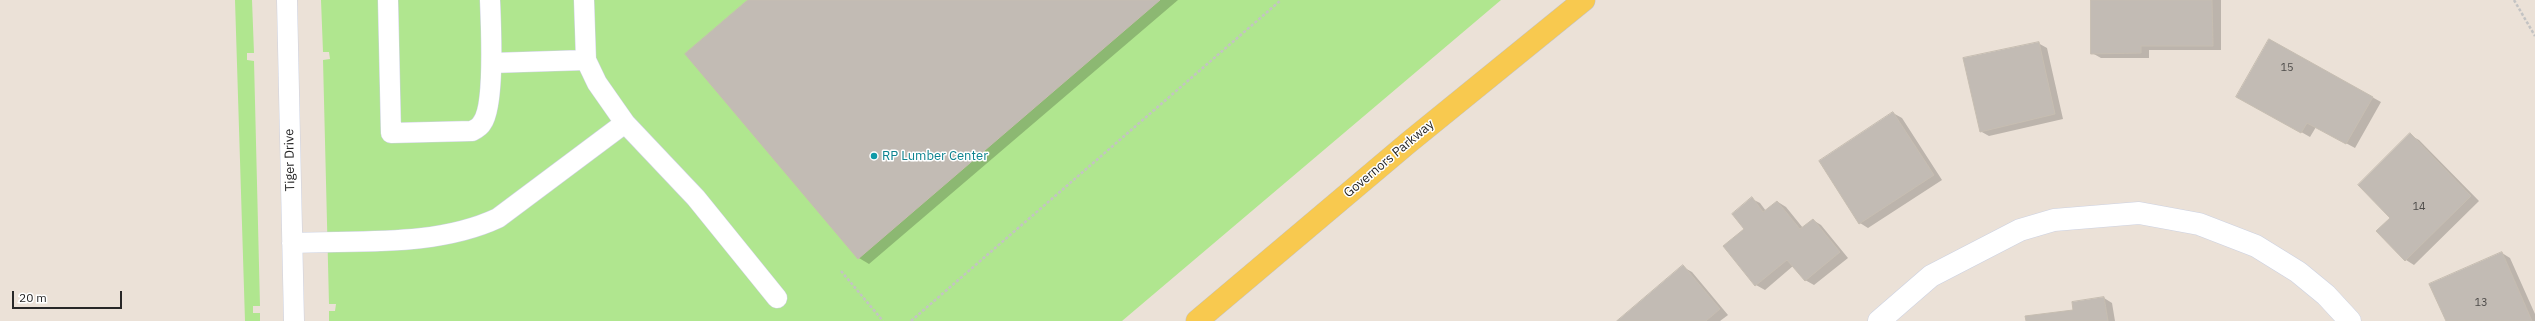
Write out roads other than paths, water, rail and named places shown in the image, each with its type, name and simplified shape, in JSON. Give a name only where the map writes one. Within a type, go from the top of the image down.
[{"type":"main road","name":"Governors Parkway","points":[[1197,321],[1408,143],[1584,0]]},
{"type":"street","points":[[1879,321],[1931,276],[2020,230],[2054,220],[2140,213],[2200,224],[2256,246],[2298,272],[2326,295],[2350,321]]},
{"type":"lane","name":"Tiger Drive","points":[[286,0],[294,321]]},
{"type":"lane","points":[[388,0],[392,133],[472,130],[477,128],[485,119],[492,63],[490,0]]},
{"type":"lane","points":[[584,0],[586,60],[597,83],[626,123],[696,198],[777,298]]},
{"type":"lane","points":[[492,63],[586,60]]},
{"type":"lane","points":[[292,243],[420,239],[475,229],[498,218],[626,123]]},
{"type":"place","name":"RP Lumber Center","points":[[874,156]]}]
